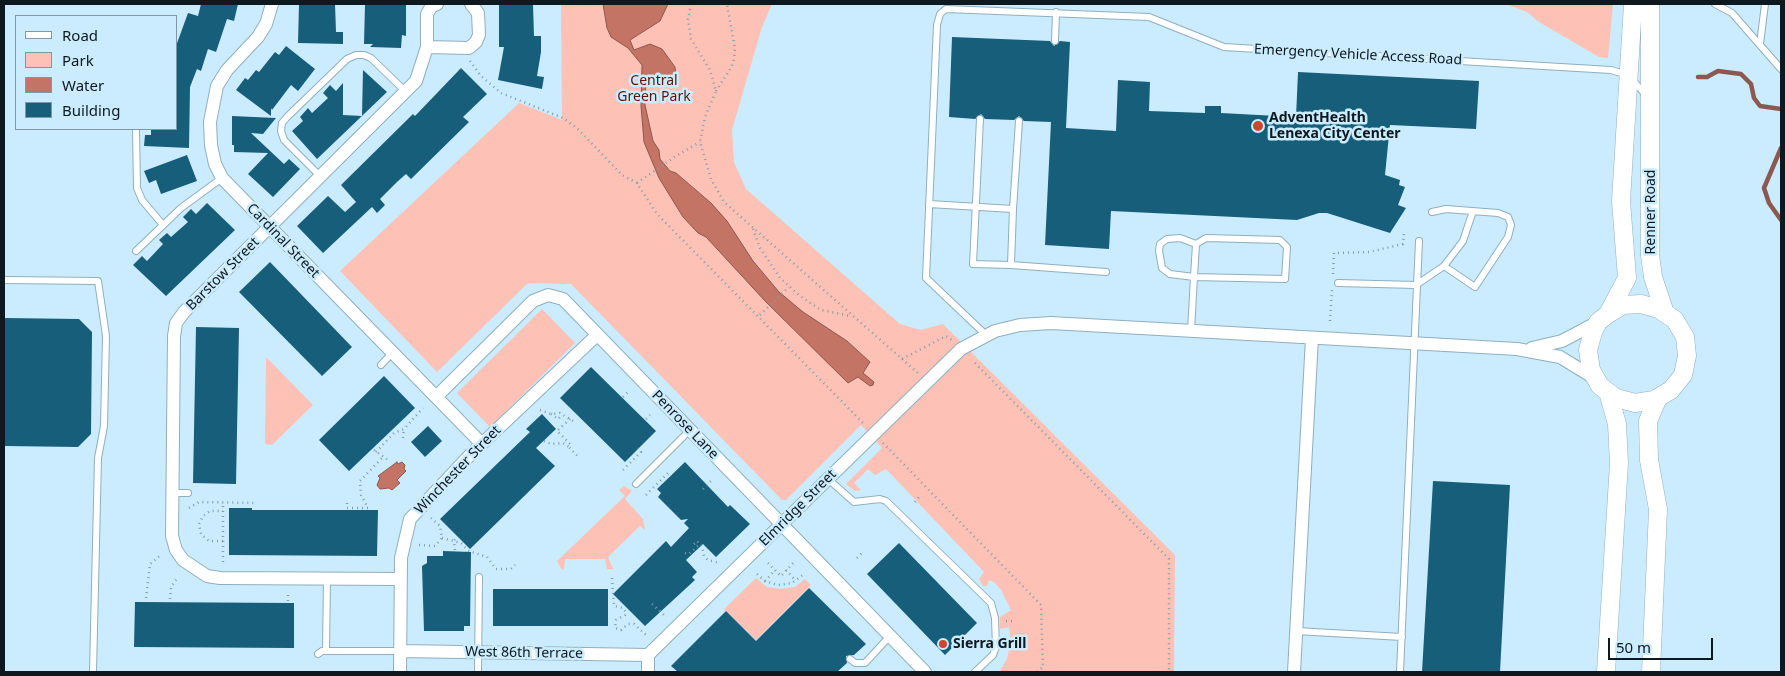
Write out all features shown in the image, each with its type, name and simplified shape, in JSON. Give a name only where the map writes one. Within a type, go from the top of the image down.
[{"type":"main road","name":"Renner Road","points":[[1606,672],[1619,463],[1616,424],[1602,386],[1591,370],[1588,350],[1593,332],[1627,278],[1621,201],[1633,4]]},
{"type":"main road","name":"Renner Road","points":[[1602,386],[1616,398],[1635,403],[1658,398],[1671,390],[1682,375],[1687,356],[1685,337],[1675,320],[1665,313],[1653,277],[1650,260],[1650,4]]},
{"type":"main road","points":[[1603,318],[1623,305],[1640,304],[1660,309],[1665,313]]},
{"type":"main road","name":"Renner Road","points":[[1651,672],[1658,509],[1649,460],[1648,421],[1658,398]]},
{"type":"street","name":"Cardinal Street","points":[[272,4],[266,24],[258,38],[227,70],[217,86],[212,104],[211,145],[215,164],[222,178],[482,444]]},
{"type":"street","name":"Barstow Street","points":[[328,578],[220,578],[207,576],[183,560],[176,550],[172,536],[174,336],[176,322],[407,93],[416,81],[427,47],[427,14],[431,7],[437,4]]},
{"type":"street","points":[[427,47],[469,48],[476,42],[479,35],[478,13],[471,4]]},
{"type":"street","name":"Penrose Lane","points":[[436,397],[539,298],[554,295],[562,299],[925,672]]},
{"type":"street","points":[[1525,350],[1562,341],[1603,318]]},
{"type":"street","name":"Elmridge Street","points":[[648,655],[874,434],[957,345],[1020,325],[1051,323],[1525,350]]},
{"type":"street","name":"Winchester Street","points":[[400,672],[401,558],[410,519],[425,501],[482,444],[597,334]]},
{"type":"street","points":[[1294,672],[1312,338]]},
{"type":"street","points":[[1525,350],[1560,357],[1602,386]]},
{"type":"street","points":[[328,578],[400,579]]},
{"type":"street","name":"West 86th Terrace","points":[[400,652],[648,655]]},
{"type":"street","points":[[648,655],[648,672]]},
{"type":"lane","points":[[1715,4],[1732,13],[1781,69]]},
{"type":"lane","points":[[1760,44],[1765,4]]},
{"type":"lane","name":"Emergency Vehicle Access Road","points":[[929,204],[940,14],[946,9],[954,7],[1149,17],[1224,47],[1610,70],[1628,75]]},
{"type":"lane","points":[[1055,41],[1056,12]]},
{"type":"lane","points":[[322,178],[284,140],[281,131],[282,123],[287,117],[347,59],[356,55],[364,55],[371,58],[407,93]]},
{"type":"lane","points":[[1628,75],[1651,102]]},
{"type":"lane","points":[[980,119],[973,264],[1106,272]]},
{"type":"lane","points":[[1011,265],[1019,121]]},
{"type":"lane","points":[[136,130],[137,188],[148,209],[163,225]]},
{"type":"lane","points":[[136,251],[181,208],[222,178]]},
{"type":"lane","points":[[986,335],[926,278],[929,204],[1013,209]]},
{"type":"lane","points":[[1432,212],[1446,208],[1498,213],[1508,217],[1511,225],[1508,237],[1476,288],[1444,266]]},
{"type":"lane","points":[[1338,283],[1416,285],[1444,266],[1463,241],[1473,211]]},
{"type":"lane","points":[[1180,238],[1196,244],[1206,238],[1280,240],[1287,247],[1286,279],[1170,274],[1162,268],[1159,251],[1160,244],[1167,239],[1180,238]]},
{"type":"lane","points":[[1400,672],[1416,344],[1416,285],[1419,242]]},
{"type":"lane","points":[[1191,331],[1196,244]]},
{"type":"lane","points":[[4,280],[98,282],[106,336],[104,426],[98,458],[93,672]]},
{"type":"lane","points":[[381,365],[392,354]]},
{"type":"lane","points":[[636,484],[690,430]]},
{"type":"lane","points":[[828,479],[854,502],[880,499],[886,501],[991,603],[996,636],[993,655],[975,672]]},
{"type":"lane","points":[[173,493],[188,493]]},
{"type":"lane","points":[[478,672],[479,576]]},
{"type":"lane","points":[[326,651],[328,578]]},
{"type":"lane","points":[[1296,631],[1402,637]]},
{"type":"lane","points":[[850,659],[855,663],[865,663],[891,635]]},
{"type":"lane","points":[[318,654],[326,651],[400,652]]},
{"type":"path","points":[[691,4],[688,19],[691,39],[710,70],[716,91]]},
{"type":"path","points":[[727,4],[735,50],[734,59],[731,68],[716,91],[705,117],[700,142],[704,160],[717,192],[724,202],[919,374]]},
{"type":"path","points":[[466,59],[470,61],[481,76],[502,93],[563,118],[577,128],[622,175],[637,183],[658,214],[1041,605],[1042,667],[1037,672]]},
{"type":"path","points":[[637,183],[700,142]]},
{"type":"path","points":[[753,227],[760,248],[780,278],[821,310],[851,316]]},
{"type":"path","points":[[1330,321],[1334,252],[1368,252],[1403,244],[1404,234]]},
{"type":"path","points":[[759,315],[790,287]]},
{"type":"path","points":[[902,359],[946,336],[957,345]]},
{"type":"path","points":[[975,363],[1169,559],[1169,672]]},
{"type":"path","points":[[623,397],[628,392]]},
{"type":"path","points":[[388,460],[375,451],[394,433],[404,429],[423,408]]},
{"type":"path","points":[[540,410],[551,414],[563,414],[572,420],[558,431],[570,444],[569,447]]},
{"type":"path","points":[[646,419],[650,415]]},
{"type":"path","points":[[403,438],[404,429]]},
{"type":"path","points":[[544,441],[551,444],[563,443],[579,458]]},
{"type":"path","points":[[623,470],[641,452],[638,448]]},
{"type":"path","points":[[347,502],[347,508],[368,508],[361,495],[360,481],[383,458]]},
{"type":"path","points":[[646,494],[668,473],[671,476]]},
{"type":"path","points":[[703,490],[713,479]]},
{"type":"path","points":[[915,502],[920,498]]},
{"type":"path","points":[[188,508],[200,502],[255,503]]},
{"type":"path","points":[[222,562],[223,503]]},
{"type":"path","points":[[223,511],[210,511],[203,516],[199,524],[201,534],[209,541],[223,541]]},
{"type":"path","points":[[431,518],[440,526],[442,538]]},
{"type":"path","points":[[455,550],[454,541],[457,536]]},
{"type":"path","points":[[442,538],[461,543],[469,551],[487,557],[496,569],[511,569],[515,565]]},
{"type":"path","points":[[420,545],[435,546],[442,538]]},
{"type":"path","points":[[694,544],[697,541],[700,544],[704,556],[708,560],[719,563]]},
{"type":"path","points":[[685,553],[689,554],[700,544]]},
{"type":"path","points":[[857,558],[863,552]]},
{"type":"path","points":[[146,598],[150,564],[162,554]]},
{"type":"path","points":[[768,563],[781,576],[793,563]]},
{"type":"path","points":[[766,581],[775,570]]},
{"type":"path","points":[[786,570],[796,581]]},
{"type":"path","points":[[757,574],[766,581],[778,584],[796,581],[804,574]]},
{"type":"path","points":[[170,598],[171,587],[178,577]]},
{"type":"path","points":[[612,578],[614,606],[626,608],[625,616],[616,620],[616,628],[621,630],[628,624],[634,624],[646,635]]},
{"type":"path","points":[[288,595],[288,601]]},
{"type":"path","points":[[652,604],[665,616]]},
{"type":"path","points":[[1006,622],[1013,621]]},
{"type":"green space","name":"Central Green Park","points":[[561,4],[772,4],[762,27],[732,130],[734,162],[746,189],[900,324],[921,330],[943,324],[1175,555],[1174,672],[999,672],[1007,659],[1011,641],[1009,627],[1000,629],[1000,617],[1011,610],[1001,590],[994,582],[989,580],[987,586],[983,586],[979,579],[984,572],[886,469],[875,475],[868,469],[854,483],[861,490],[855,491],[846,484],[882,448],[861,425],[786,500],[782,500],[571,284],[528,283],[437,372],[340,271],[519,103],[562,120]]},
{"type":"green space","points":[[1505,4],[1613,4],[1608,58],[1599,57],[1539,22],[1527,12]]},
{"type":"green space","points":[[542,309],[575,343],[490,427],[457,393]]},
{"type":"green space","points":[[266,357],[313,405],[272,445],[265,444]]},
{"type":"green space","points":[[624,486],[632,491],[625,499],[643,519],[645,530],[640,526],[608,557],[613,569],[607,569],[605,559],[565,559],[564,569],[562,570],[557,561],[625,496],[619,490]]},
{"type":"green space","points":[[756,578],[767,587],[781,589],[795,587],[805,579],[811,585],[756,640],[724,609]]},
{"type":"water","points":[[603,4],[668,4],[660,21],[630,40],[634,50],[650,44],[662,49],[675,67],[676,77],[672,82],[646,80],[645,105],[653,141],[659,150],[660,159],[670,171],[676,173],[711,203],[727,221],[753,261],[779,292],[803,312],[847,341],[870,362],[863,373],[874,382],[873,385],[870,386],[858,377],[848,383],[765,301],[706,237],[698,233],[683,217],[659,178],[644,142],[641,106],[642,65],[628,48],[611,37],[607,28]]},
{"type":"water","points":[[397,462],[398,464],[402,462],[405,465],[404,469],[406,471],[397,480],[400,483],[392,490],[389,488],[380,489],[377,485],[380,478],[378,476]]},
{"type":"building","points":[[201,4],[238,4],[234,21],[227,19],[216,52],[208,49],[201,71],[197,69],[190,87],[189,148],[144,146],[145,135],[151,135],[151,130],[178,130],[178,40],[188,13],[198,16]]},
{"type":"building","points":[[299,4],[335,4],[336,32],[343,32],[343,44],[298,43]]},
{"type":"building","points":[[365,4],[406,4],[406,36],[402,35],[401,48],[370,47],[373,44],[364,44]]},
{"type":"building","points":[[499,4],[533,4],[534,36],[541,36],[541,52],[537,76],[544,77],[542,89],[498,80],[504,47],[499,47]]},
{"type":"building","points":[[952,37],[1050,41],[1054,46],[1060,41],[1070,42],[1066,128],[1116,131],[1118,80],[1150,82],[1149,111],[1205,113],[1205,106],[1221,106],[1221,113],[1296,117],[1298,72],[1479,81],[1476,129],[1390,125],[1385,175],[1400,180],[1399,185],[1405,187],[1398,205],[1406,208],[1390,233],[1327,213],[1319,213],[1297,220],[1111,211],[1109,249],[1045,245],[1051,122],[1024,121],[1019,116],[1014,120],[985,119],[981,114],[975,119],[949,117]]},
{"type":"building","points":[[286,46],[315,69],[298,91],[291,85],[272,110],[271,108],[271,116],[236,90],[245,78],[248,80],[256,70],[259,72],[275,52],[279,55]]},
{"type":"building","points":[[461,68],[487,94],[463,117],[469,122],[411,179],[406,174],[397,182],[380,199],[385,205],[377,213],[372,207],[323,253],[297,226],[328,196],[345,212],[356,202],[341,185],[413,114],[415,116]]},
{"type":"building","points":[[363,70],[387,92],[362,116]]},
{"type":"building","points":[[343,83],[343,115],[362,116],[317,159],[292,131],[303,121],[300,117],[308,108],[312,113],[328,98],[323,93],[330,85],[336,91]]},
{"type":"building","points":[[232,116],[276,118],[263,134],[251,133],[284,164],[289,159],[300,169],[273,197],[248,174],[268,153],[234,152],[234,145],[232,145]]},
{"type":"building","points":[[187,155],[197,181],[161,194],[156,180],[149,183],[144,171]]},
{"type":"building","points":[[207,203],[235,230],[166,296],[133,265],[142,256],[147,261],[163,244],[159,240],[167,233],[171,237],[188,222],[183,217],[191,209],[196,214]]},
{"type":"building","points":[[270,262],[352,347],[322,376],[239,292]]},
{"type":"building","points":[[4,318],[79,319],[92,332],[91,434],[78,447],[4,446]]},
{"type":"building","points":[[196,327],[239,328],[236,484],[193,483]]},
{"type":"building","points":[[591,367],[656,431],[625,462],[560,398]]},
{"type":"building","points":[[384,376],[415,408],[349,471],[319,440]]},
{"type":"building","points":[[542,414],[556,429],[536,448],[555,466],[470,549],[440,519],[530,432],[526,429]]},
{"type":"building","points":[[428,426],[442,441],[425,457],[411,442]]},
{"type":"building","points":[[685,462],[728,507],[730,505],[750,524],[716,557],[703,544],[686,560],[697,572],[692,577],[695,580],[645,626],[613,594],[666,541],[671,547],[689,528],[684,523],[688,519],[681,520],[658,497],[661,493],[657,489]]},
{"type":"building","points":[[1433,481],[1510,485],[1500,672],[1422,672]]},
{"type":"building","points":[[229,508],[252,508],[252,510],[378,510],[377,556],[229,555]]},
{"type":"building","points":[[899,543],[977,623],[945,655],[867,574]]},
{"type":"building","points":[[443,551],[471,552],[470,626],[464,626],[464,631],[424,631],[422,566],[427,563],[427,556],[443,556]]},
{"type":"building","points":[[809,588],[866,644],[854,655],[846,656],[847,663],[837,672],[678,672],[671,666],[726,611],[756,641]]},
{"type":"building","points":[[493,589],[608,589],[608,626],[493,626]]},
{"type":"building","points":[[135,602],[294,603],[294,648],[134,647]]},
{"type":"waterway","points":[[1698,77],[1707,77],[1718,71],[1741,74],[1751,84],[1754,98],[1760,106],[1781,109]]},
{"type":"waterway","points":[[1781,148],[1764,188],[1769,203],[1781,220]]},
{"type":"place","name":"AdventHealth Lenexa City Center","points":[[1258,126]]},
{"type":"place","name":"Sierra Grill","points":[[943,644]]}]
